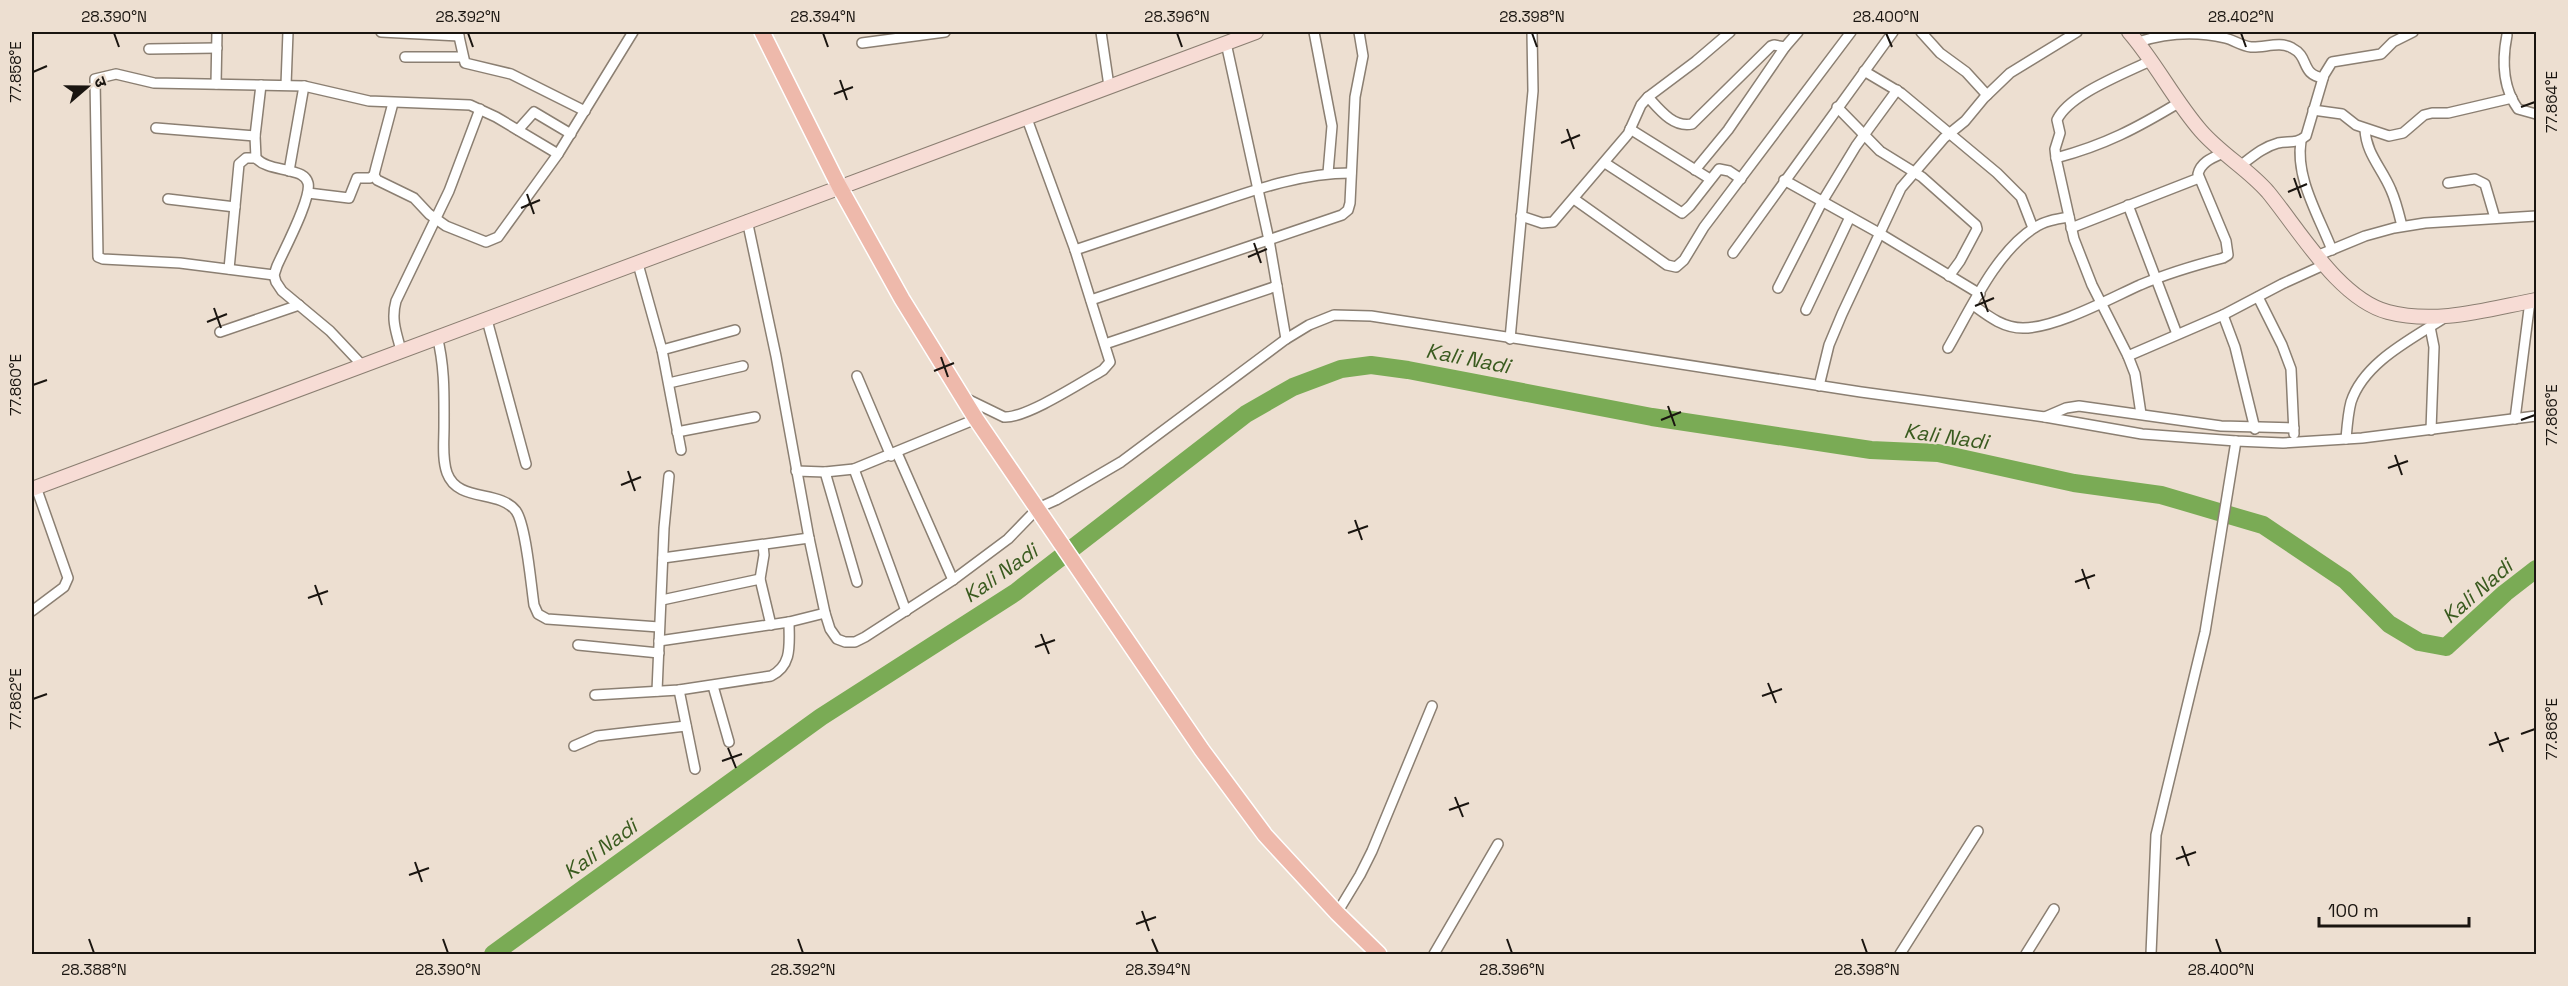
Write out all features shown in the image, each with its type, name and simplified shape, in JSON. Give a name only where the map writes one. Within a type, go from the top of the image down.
[{"type":"main road","points":[[762,32],[839,186],[902,299],[976,419],[1202,750],[1265,835],[1337,913],[1379,954]]},
{"type":"street","points":[[216,84],[217,32]]},
{"type":"street","points":[[286,86],[288,32]]},
{"type":"street","points":[[381,32],[458,34],[462,57],[470,66],[511,74],[585,111]]},
{"type":"street","points":[[374,175],[382,184],[414,198],[436,220],[486,242],[492,241],[498,237],[558,154],[633,32]]},
{"type":"street","points":[[862,43],[945,32]]},
{"type":"street","points":[[1101,32],[1109,86]]},
{"type":"street","points":[[1314,32],[1332,126],[1329,173]]},
{"type":"street","points":[[1091,300],[1342,215],[1350,203],[1355,97],[1363,56],[1359,32]]},
{"type":"street","points":[[1510,339],[1533,91],[1532,32]]},
{"type":"street","points":[[1521,216],[1549,223],[1574,199],[1605,163],[1630,129],[1641,105],[1648,97],[1731,32]]},
{"type":"street","points":[[1695,170],[1728,130],[1785,47],[1798,32]]},
{"type":"street","points":[[1574,199],[1667,265],[1676,267],[1684,260],[1704,228],[1851,32]]},
{"type":"street","points":[[1733,253],[1893,32]]},
{"type":"street","points":[[1921,32],[1940,53],[1966,72],[1987,95]]},
{"type":"street","points":[[1819,386],[1829,345],[1891,205],[1913,172],[2010,73],[2077,32]]},
{"type":"street","points":[[2332,250],[2301,172],[2299,154],[2301,141],[2306,136],[2323,78],[2332,62],[2381,54],[2393,42],[2413,32]]},
{"type":"street","points":[[2518,32],[2505,33],[2504,68],[2512,98],[2518,109],[2536,114]]},
{"type":"street","points":[[32,611],[64,586],[68,579],[34,488],[437,336],[638,264],[747,220],[1226,43],[1247,33]]},
{"type":"street","points":[[2133,37],[2179,33],[2222,37],[2245,46],[2287,45],[2300,54],[2308,72],[2313,76],[2323,78]]},
{"type":"street","points":[[2133,37],[2152,60],[2199,129],[2267,191],[2339,282],[2367,305],[2390,313],[2420,318],[2446,317],[2533,301],[2516,419]]},
{"type":"street","points":[[1226,43],[1269,240],[1286,339]]},
{"type":"street","points":[[1648,97],[1660,111],[1681,125],[1692,124],[1771,46],[1785,47]]},
{"type":"street","points":[[149,49],[217,48]]},
{"type":"street","points":[[405,57],[462,57]]},
{"type":"street","points":[[2141,414],[2135,374],[2084,267],[2069,216],[2055,149],[2060,133],[2057,120],[2059,115],[2078,98],[2152,60]]},
{"type":"street","points":[[1864,71],[1897,90],[2016,191],[2025,204],[2033,228]]},
{"type":"street","points":[[274,274],[229,268],[103,260],[96,252],[94,79],[116,74],[154,83],[304,86],[369,101],[455,103],[480,109],[558,154]]},
{"type":"street","points":[[256,158],[255,136],[261,85]]},
{"type":"street","points":[[289,171],[304,86]]},
{"type":"street","points":[[1779,288],[1822,202],[1864,135],[1897,90]]},
{"type":"street","points":[[2313,110],[2342,114],[2365,129],[2382,135],[2396,135],[2403,133],[2424,115],[2448,113],[2512,98]]},
{"type":"street","points":[[2056,158],[2089,149],[2123,135],[2180,102]]},
{"type":"street","points":[[308,193],[350,198],[357,178],[370,178],[374,175],[393,103]]},
{"type":"street","points":[[1837,107],[1880,151],[1913,172],[1970,218],[1977,229],[1949,276]]},
{"type":"street","points":[[401,350],[393,324],[395,308],[436,220],[480,109]]},
{"type":"street","points":[[518,130],[534,111],[571,134]]},
{"type":"street","points":[[961,395],[1004,417],[1020,416],[1108,367],[1110,362],[1075,250],[1026,116]]},
{"type":"street","points":[[156,128],[255,136]]},
{"type":"street","points":[[1630,129],[1710,179]]},
{"type":"street","points":[[2365,129],[2371,157],[2390,187],[2402,226]]},
{"type":"street","points":[[2240,166],[2259,151],[2280,143],[2301,141]]},
{"type":"street","points":[[1973,305],[2002,324],[2023,328],[2047,323],[2102,303],[2156,279],[2228,255],[2226,241],[2199,178],[2199,167],[2223,153]]},
{"type":"street","points":[[229,268],[239,164],[246,158],[256,158],[263,164],[300,173],[309,185],[308,193],[274,274],[282,291],[330,331],[362,365]]},
{"type":"street","points":[[1605,163],[1682,213],[1719,170],[1723,169],[1741,179]]},
{"type":"street","points":[[1075,250],[1258,189],[1329,173],[1351,173]]},
{"type":"street","points":[[2072,228],[2199,178]]},
{"type":"street","points":[[2448,183],[2475,179],[2486,184],[2495,218]]},
{"type":"street","points":[[1784,180],[1879,233],[1980,294]]},
{"type":"street","points":[[168,199],[235,207]]},
{"type":"street","points":[[2128,205],[2177,334]]},
{"type":"street","points":[[1948,348],[1973,305],[2010,250],[2033,228],[2069,216]]},
{"type":"street","points":[[2128,356],[2223,315],[2322,260],[2332,250],[2365,236],[2402,226],[2536,216]]},
{"type":"street","points":[[1806,310],[1850,217]]},
{"type":"street","points":[[747,220],[773,338],[796,471],[825,613],[830,629],[837,639],[845,642],[855,642],[865,637],[906,611],[1073,491],[1121,462],[1286,339],[1309,324],[1334,315],[1346,314],[1819,386],[2045,417],[2142,434],[2236,441],[2294,442],[2431,430],[2536,416]]},
{"type":"street","points":[[638,264],[662,350],[681,450]]},
{"type":"street","points":[[1105,344],[1277,286]]},
{"type":"street","points":[[2258,297],[2282,345],[2291,369],[2294,442]]},
{"type":"street","points":[[220,332],[299,305]]},
{"type":"street","points":[[2223,315],[2235,347],[2255,429]]},
{"type":"street","points":[[2346,439],[2351,403],[2362,382],[2384,358],[2446,317]]},
{"type":"street","points":[[487,320],[526,464]]},
{"type":"street","points":[[2430,327],[2434,348],[2431,430]]},
{"type":"street","points":[[662,350],[735,330]]},
{"type":"street","points":[[437,336],[443,366],[444,457],[447,473],[455,485],[468,493],[510,505],[517,513],[534,605],[538,614],[547,619],[659,627]]},
{"type":"street","points":[[669,383],[743,366]]},
{"type":"street","points":[[857,376],[953,579]]},
{"type":"street","points":[[2045,417],[2066,408],[2079,406],[2221,426],[2255,429],[2294,428]]},
{"type":"street","points":[[678,432],[755,417]]},
{"type":"street","points":[[796,471],[825,472],[854,469],[976,419]]},
{"type":"street","points":[[2151,954],[2156,835],[2205,632],[2236,441]]},
{"type":"street","points":[[854,469],[906,611]]},
{"type":"street","points":[[825,472],[857,582]]},
{"type":"street","points":[[657,691],[669,476]]},
{"type":"street","points":[[663,558],[809,538]]},
{"type":"street","points":[[763,544],[764,555],[760,579],[771,625]]},
{"type":"street","points":[[662,600],[760,579]]},
{"type":"street","points":[[659,641],[771,625],[825,613]]},
{"type":"street","points":[[595,694],[678,690],[759,680],[781,671],[788,662],[794,621]]},
{"type":"street","points":[[578,645],[658,653]]},
{"type":"street","points":[[713,686],[729,742]]},
{"type":"street","points":[[678,690],[695,769]]},
{"type":"street","points":[[1337,913],[1372,851],[1432,706]]},
{"type":"street","points":[[574,746],[597,736],[686,726]]},
{"type":"street","points":[[1900,954],[1978,831]]},
{"type":"street","points":[[1434,954],[1498,844]]},
{"type":"street","points":[[2026,954],[2054,909]]},
{"type":"waterway","name":"Kali Nadi","points":[[493,954],[821,717],[1016,592],[1246,414],[1293,387],[1341,369],[1371,365],[1408,370],[1652,417],[1871,450],[1938,453],[2074,483],[2161,495],[2263,525],[2345,580],[2389,624],[2419,642],[2446,647],[2505,593],[2536,569]]}]
